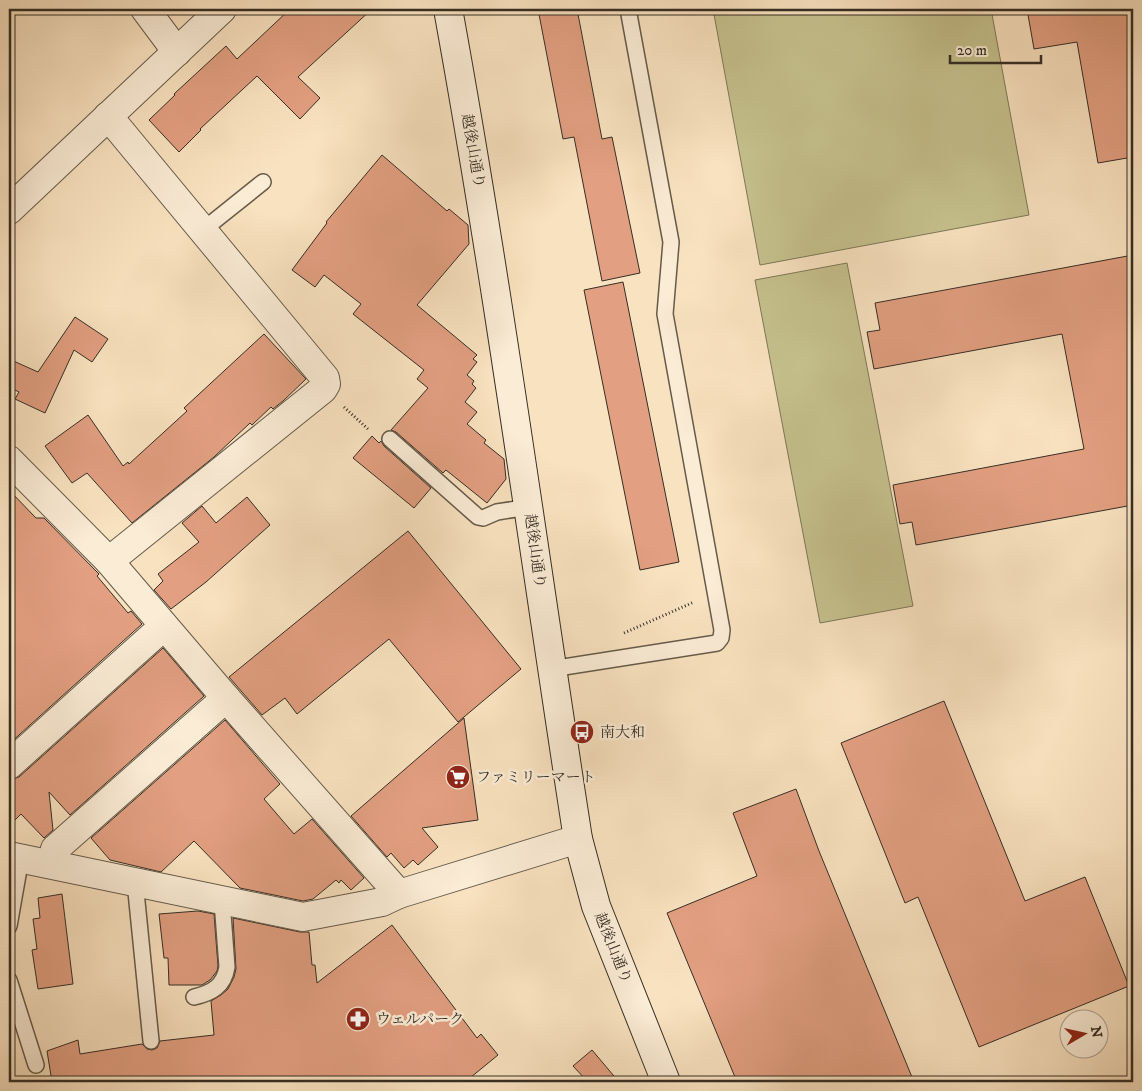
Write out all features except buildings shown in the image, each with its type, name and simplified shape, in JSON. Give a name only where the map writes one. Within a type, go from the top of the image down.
[{"type":"street","points":[[145,9],[177,52]]},
{"type":"street","points":[[9,210],[222,9]]},
{"type":"street","name":"越後山通り","points":[[448,9],[472,143],[578,838],[596,906],[666,1082]]},
{"type":"street","points":[[108,116],[325,378],[326,384],[323,389],[109,561]]},
{"type":"street","points":[[11,468],[109,561],[226,698],[399,894]]},
{"type":"street","points":[[9,765],[164,626]]},
{"type":"street","points":[[51,864],[54,849],[226,698]]},
{"type":"street","points":[[15,857],[303,918],[382,902],[399,894],[578,838]]},
{"type":"lane","points":[[551,668],[717,643],[721,638],[722,630],[665,314],[671,242],[628,9]]},
{"type":"lane","points":[[203,230],[263,182]]},
{"type":"lane","points":[[390,438],[478,517],[483,518],[497,512],[529,507]]},
{"type":"lane","points":[[9,926],[15,857]]},
{"type":"lane","points":[[135,882],[151,1041]]},
{"type":"lane","points":[[194,997],[208,994],[215,990],[226,975],[228,967],[222,901]]},
{"type":"lane","points":[[9,980],[36,1065]]},
{"type":"path","points":[[323,389],[378,438],[390,438]]},
{"type":"path","points":[[617,636],[715,592]]},
{"type":"shaded area","points":[[713,9],[991,9],[1029,215],[760,265]]},
{"type":"shaded area","points":[[847,263],[913,606],[820,623],[755,280]]},
{"type":"place","name":"南大和","points":[[582,732]]},
{"type":"place","name":"ファミリーマート","points":[[458,777]]},
{"type":"place","name":"ウェルパーク","points":[[358,1019]]}]
